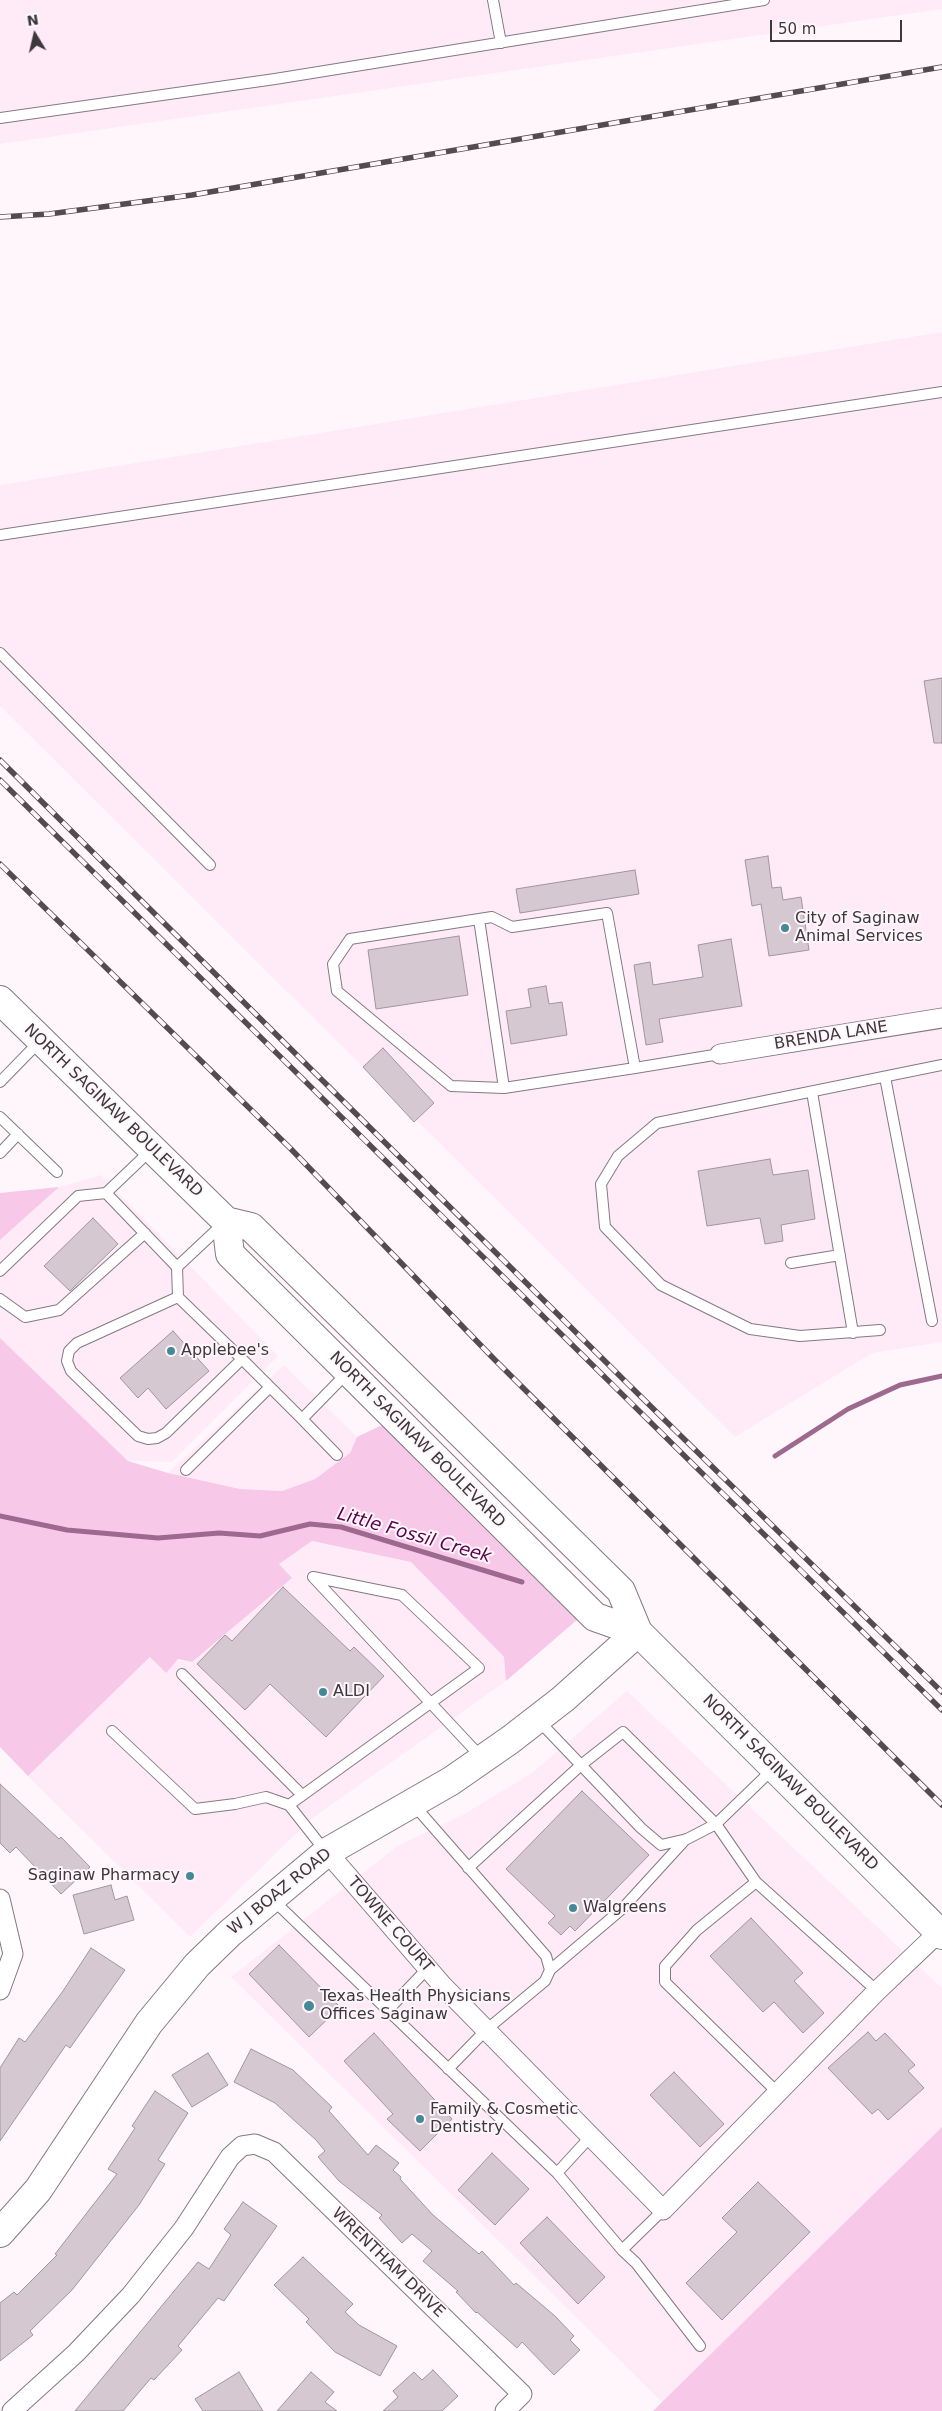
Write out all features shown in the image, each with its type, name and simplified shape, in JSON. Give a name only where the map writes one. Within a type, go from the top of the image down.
[{"type":"main road","name":"NORTH SAGINAW BOULEVARD","points":[[0,1000],[226,1221],[252,1227],[622,1591],[638,1632],[941,1933]]},
{"type":"main road","name":"NORTH SAGINAW BOULEVARD","points":[[226,1221],[230,1254],[348,1372],[594,1617],[638,1632]]},
{"type":"main road","name":"W J BOAZ ROAD","points":[[0,2233],[38,2190],[128,2052],[166,2002],[197,1965],[230,1932],[327,1852],[412,1804],[483,1759],[537,1719],[638,1632]]},
{"type":"street","name":"BRENDA LANE","points":[[720,1054],[942,1018]]},
{"type":"street","name":"TOWNE COURT","points":[[327,1852],[428,1968],[486,2030],[664,2210]]},
{"type":"street","points":[[0,1899],[13,1954],[0,1990]]},
{"type":"street","points":[[664,2210],[877,1991],[941,1933]]},
{"type":"street","name":"WRENTHAM DRIVE","points":[[12,2411],[76,2353],[131,2295],[184,2228],[230,2157],[242,2146],[248,2145],[262,2145],[274,2152],[522,2394],[505,2411]]},
{"type":"lane","points":[[493,0],[501,43]]},
{"type":"lane","points":[[0,118],[275,79],[764,0]]},
{"type":"lane","points":[[0,535],[942,392]]},
{"type":"lane","points":[[0,653],[210,865]]},
{"type":"lane","points":[[636,1068],[607,913],[512,927],[492,917],[350,939],[333,964],[337,991],[451,1086],[504,1088],[636,1068],[720,1054]]},
{"type":"lane","points":[[479,919],[504,1088]]},
{"type":"lane","points":[[0,1082],[41,1040]]},
{"type":"lane","points":[[880,1330],[800,1336],[750,1329],[661,1285],[605,1226],[601,1184],[618,1156],[657,1123],[942,1065]]},
{"type":"lane","points":[[885,1077],[932,1321]]},
{"type":"lane","points":[[812,1092],[853,1333]]},
{"type":"lane","points":[[0,1117],[57,1172]]},
{"type":"lane","points":[[0,1153],[18,1134]]},
{"type":"lane","points":[[0,1271],[78,1196],[106,1194],[152,1150]]},
{"type":"lane","points":[[106,1194],[177,1267],[178,1297],[337,1456]]},
{"type":"lane","points":[[177,1267],[226,1221]]},
{"type":"lane","points":[[0,1299],[24,1317],[59,1310],[145,1233]]},
{"type":"lane","points":[[791,1263],[840,1255]]},
{"type":"lane","points":[[178,1297],[78,1343],[69,1352],[67,1361],[71,1371],[138,1436],[148,1439],[157,1438],[166,1433],[242,1359]]},
{"type":"lane","points":[[302,1419],[348,1372]]},
{"type":"lane","points":[[186,1470],[270,1387]]},
{"type":"lane","points":[[289,1805],[432,1703],[479,1668],[402,1595],[313,1577],[419,1689],[432,1703],[483,1759]]},
{"type":"lane","points":[[182,1674],[302,1795]]},
{"type":"lane","points":[[537,1719],[641,1828],[661,1845],[686,1839],[716,1824],[775,1767]]},
{"type":"lane","points":[[112,1731],[195,1809],[235,1804],[266,1796],[289,1805],[327,1852]]},
{"type":"lane","points":[[468,1868],[581,1765],[623,1732],[716,1824],[756,1882],[877,1991]]},
{"type":"lane","points":[[412,1804],[546,1956],[550,1970]]},
{"type":"lane","points":[[448,2069],[486,2030],[545,1981],[550,1970],[622,1909],[686,1839]]},
{"type":"lane","points":[[756,1882],[697,1930],[665,1966],[665,1982],[778,2093]]},
{"type":"lane","points":[[271,1898],[557,2172],[622,2250],[636,2264],[700,2346]]},
{"type":"lane","points":[[387,2011],[428,1968]]},
{"type":"lane","points":[[557,2172],[591,2136]]},
{"type":"lane","points":[[622,2250],[664,2210]]},
{"type":"shaded area","points":[[0,0],[942,0],[942,9],[0,144]]},
{"type":"shaded area","points":[[942,332],[942,1342],[872,1353],[735,1437],[0,706],[0,485]]},
{"type":"shaded area","points":[[101,1175],[278,1356],[172,1462],[128,1461],[0,1338],[0,1240],[59,1187]]},
{"type":"shaded area","points":[[59,1187],[0,1240],[0,1193]]},
{"type":"shaded area","points":[[0,1338],[128,1461],[168,1473],[240,1489],[282,1491],[315,1479],[350,1453],[357,1437],[384,1424],[578,1619],[506,1681],[504,1657],[411,1562],[312,1541],[279,1564],[292,1578],[192,1662],[178,1659],[166,1673],[150,1657],[28,1776],[0,1747]]},
{"type":"shaded area","points":[[284,1365],[357,1437],[350,1453],[315,1479],[282,1491],[240,1489],[168,1473]]},
{"type":"shaded area","points":[[312,1541],[411,1562],[504,1657],[506,1681],[310,1820],[190,1937],[28,1776],[151,1657],[192,1662],[292,1578],[279,1564]]},
{"type":"shaded area","points":[[627,1691],[942,1988],[942,2127],[662,2402],[231,1977],[396,1847],[464,1814],[532,1773]]},
{"type":"shaded area","points":[[942,2127],[942,2411],[653,2411],[662,2402]]},
{"type":"building","points":[[942,678],[942,743],[934,743],[924,681]]},
{"type":"building","name":"City of Saginaw Animal Services","points":[[768,856],[772,888],[781,887],[783,900],[801,897],[809,950],[769,956],[761,904],[752,906],[745,860]]},
{"type":"building","points":[[635,870],[639,894],[520,913],[516,889]]},
{"type":"building","points":[[459,936],[468,995],[376,1009],[368,950]]},
{"type":"building","points":[[731,939],[742,1006],[659,1019],[663,1042],[646,1045],[634,965],[650,962],[653,985],[703,977],[698,945]]},
{"type":"building","points":[[546,986],[549,1004],[562,1002],[567,1035],[511,1044],[506,1011],[531,1007],[528,989]]},
{"type":"building","points":[[383,1048],[434,1103],[414,1122],[363,1067]]},
{"type":"building","points":[[770,1159],[773,1175],[808,1170],[815,1219],[781,1225],[783,1241],[765,1244],[760,1218],[707,1226],[698,1171]]},
{"type":"building","points":[[93,1218],[118,1244],[70,1291],[44,1266]]},
{"type":"building","name":"Applebee's","points":[[173,1331],[209,1371],[166,1409],[148,1388],[138,1398],[120,1378]]},
{"type":"building","points":[[283,1587],[350,1651],[354,1647],[384,1676],[326,1737],[270,1684],[245,1710],[197,1664],[225,1635],[232,1641]]},
{"type":"building","points":[[0,1784],[59,1839],[61,1837],[90,1867],[61,1894],[16,1847],[10,1853],[0,1843]]},
{"type":"building","name":"Walgreens","points":[[582,1791],[649,1855],[575,1931],[570,1926],[561,1935],[548,1923],[555,1916],[506,1869]]},
{"type":"building","points":[[111,1885],[115,1900],[127,1896],[134,1920],[84,1934],[73,1895]]},
{"type":"building","points":[[751,1918],[803,1973],[794,1981],[824,2013],[803,2033],[774,2002],[763,2012],[710,1956]]},
{"type":"building","points":[[279,1945],[340,2007],[309,2037],[249,1974]]},
{"type":"building","points":[[91,1948],[125,1970],[70,2048],[66,2045],[0,2141],[0,2068],[19,2038],[25,2042],[63,1991]]},
{"type":"building","points":[[868,2032],[876,2041],[885,2033],[915,2065],[908,2071],[924,2088],[888,2120],[878,2109],[872,2114],[828,2068]]},
{"type":"building","points":[[374,2033],[452,2119],[420,2151],[387,2119],[393,2114],[344,2061]]},
{"type":"building","points":[[251,2049],[293,2070],[332,2107],[329,2111],[368,2155],[376,2145],[399,2163],[393,2170],[433,2215],[479,2254],[482,2251],[514,2285],[516,2283],[555,2316],[574,2336],[570,2340],[580,2350],[554,2375],[522,2342],[517,2348],[476,2313],[456,2292],[458,2291],[423,2261],[432,2251],[412,2234],[402,2243],[379,2218],[382,2215],[339,2181],[318,2157],[325,2151],[316,2140],[275,2103],[234,2082]]},
{"type":"building","points":[[208,2053],[228,2085],[192,2107],[172,2075]]},
{"type":"building","points":[[674,2072],[724,2124],[700,2147],[650,2095]]},
{"type":"building","points":[[155,2091],[188,2113],[158,2160],[165,2164],[139,2205],[72,2290],[30,2331],[33,2335],[0,2361],[0,2303],[14,2292],[17,2295],[57,2255],[55,2254],[117,2174],[108,2169],[135,2128],[132,2126]]},
{"type":"building","points":[[492,2153],[529,2189],[495,2225],[458,2190]]},
{"type":"building","points":[[758,2182],[810,2232],[722,2320],[686,2283],[737,2232],[722,2218]]},
{"type":"building","points":[[243,2202],[277,2226],[224,2301],[218,2298],[178,2346],[182,2350],[154,2380],[151,2378],[123,2411],[75,2411],[198,2262],[209,2269],[231,2235],[224,2229]]},
{"type":"building","points":[[547,2217],[605,2277],[578,2304],[520,2243]]},
{"type":"building","points":[[303,2257],[353,2304],[345,2312],[359,2325],[397,2346],[380,2376],[335,2352],[306,2322],[309,2319],[274,2285]]},
{"type":"building","points":[[433,2370],[458,2396],[442,2411],[383,2411],[398,2397],[393,2391],[414,2372],[422,2380]]},
{"type":"building","points":[[239,2372],[263,2411],[203,2411],[195,2399]]},
{"type":"building","points":[[311,2372],[334,2392],[325,2402],[337,2411],[277,2411]]},
{"type":"waterway","name":"Little Fossil Creek","points":[[775,1456],[848,1409],[900,1385],[942,1376]]},
{"type":"waterway","name":"Little Fossil Creek","points":[[0,1516],[67,1530],[158,1538],[219,1533],[260,1536],[310,1524],[341,1527],[522,1582]]},
{"type":"railway","points":[[0,217],[49,214],[192,195],[942,67]]},
{"type":"railway","points":[[0,760],[628,1384],[942,1692]]},
{"type":"railway","points":[[0,780],[942,1710]]},
{"type":"railway","points":[[0,864],[290,1148],[494,1359],[942,1805]]},
{"type":"place","name":"City of Saginaw Animal Services","points":[[785,928]]},
{"type":"place","name":"Applebee's","points":[[171,1351]]},
{"type":"place","name":"ALDI","points":[[323,1692]]},
{"type":"place","name":"Saginaw Pharmacy","points":[[190,1876]]},
{"type":"place","name":"Walgreens","points":[[573,1908]]},
{"type":"place","name":"Texas Health Physicians Offices Saginaw","points":[[309,2006]]},
{"type":"place","name":"Family & Cosmetic Dentistry","points":[[420,2119]]}]
